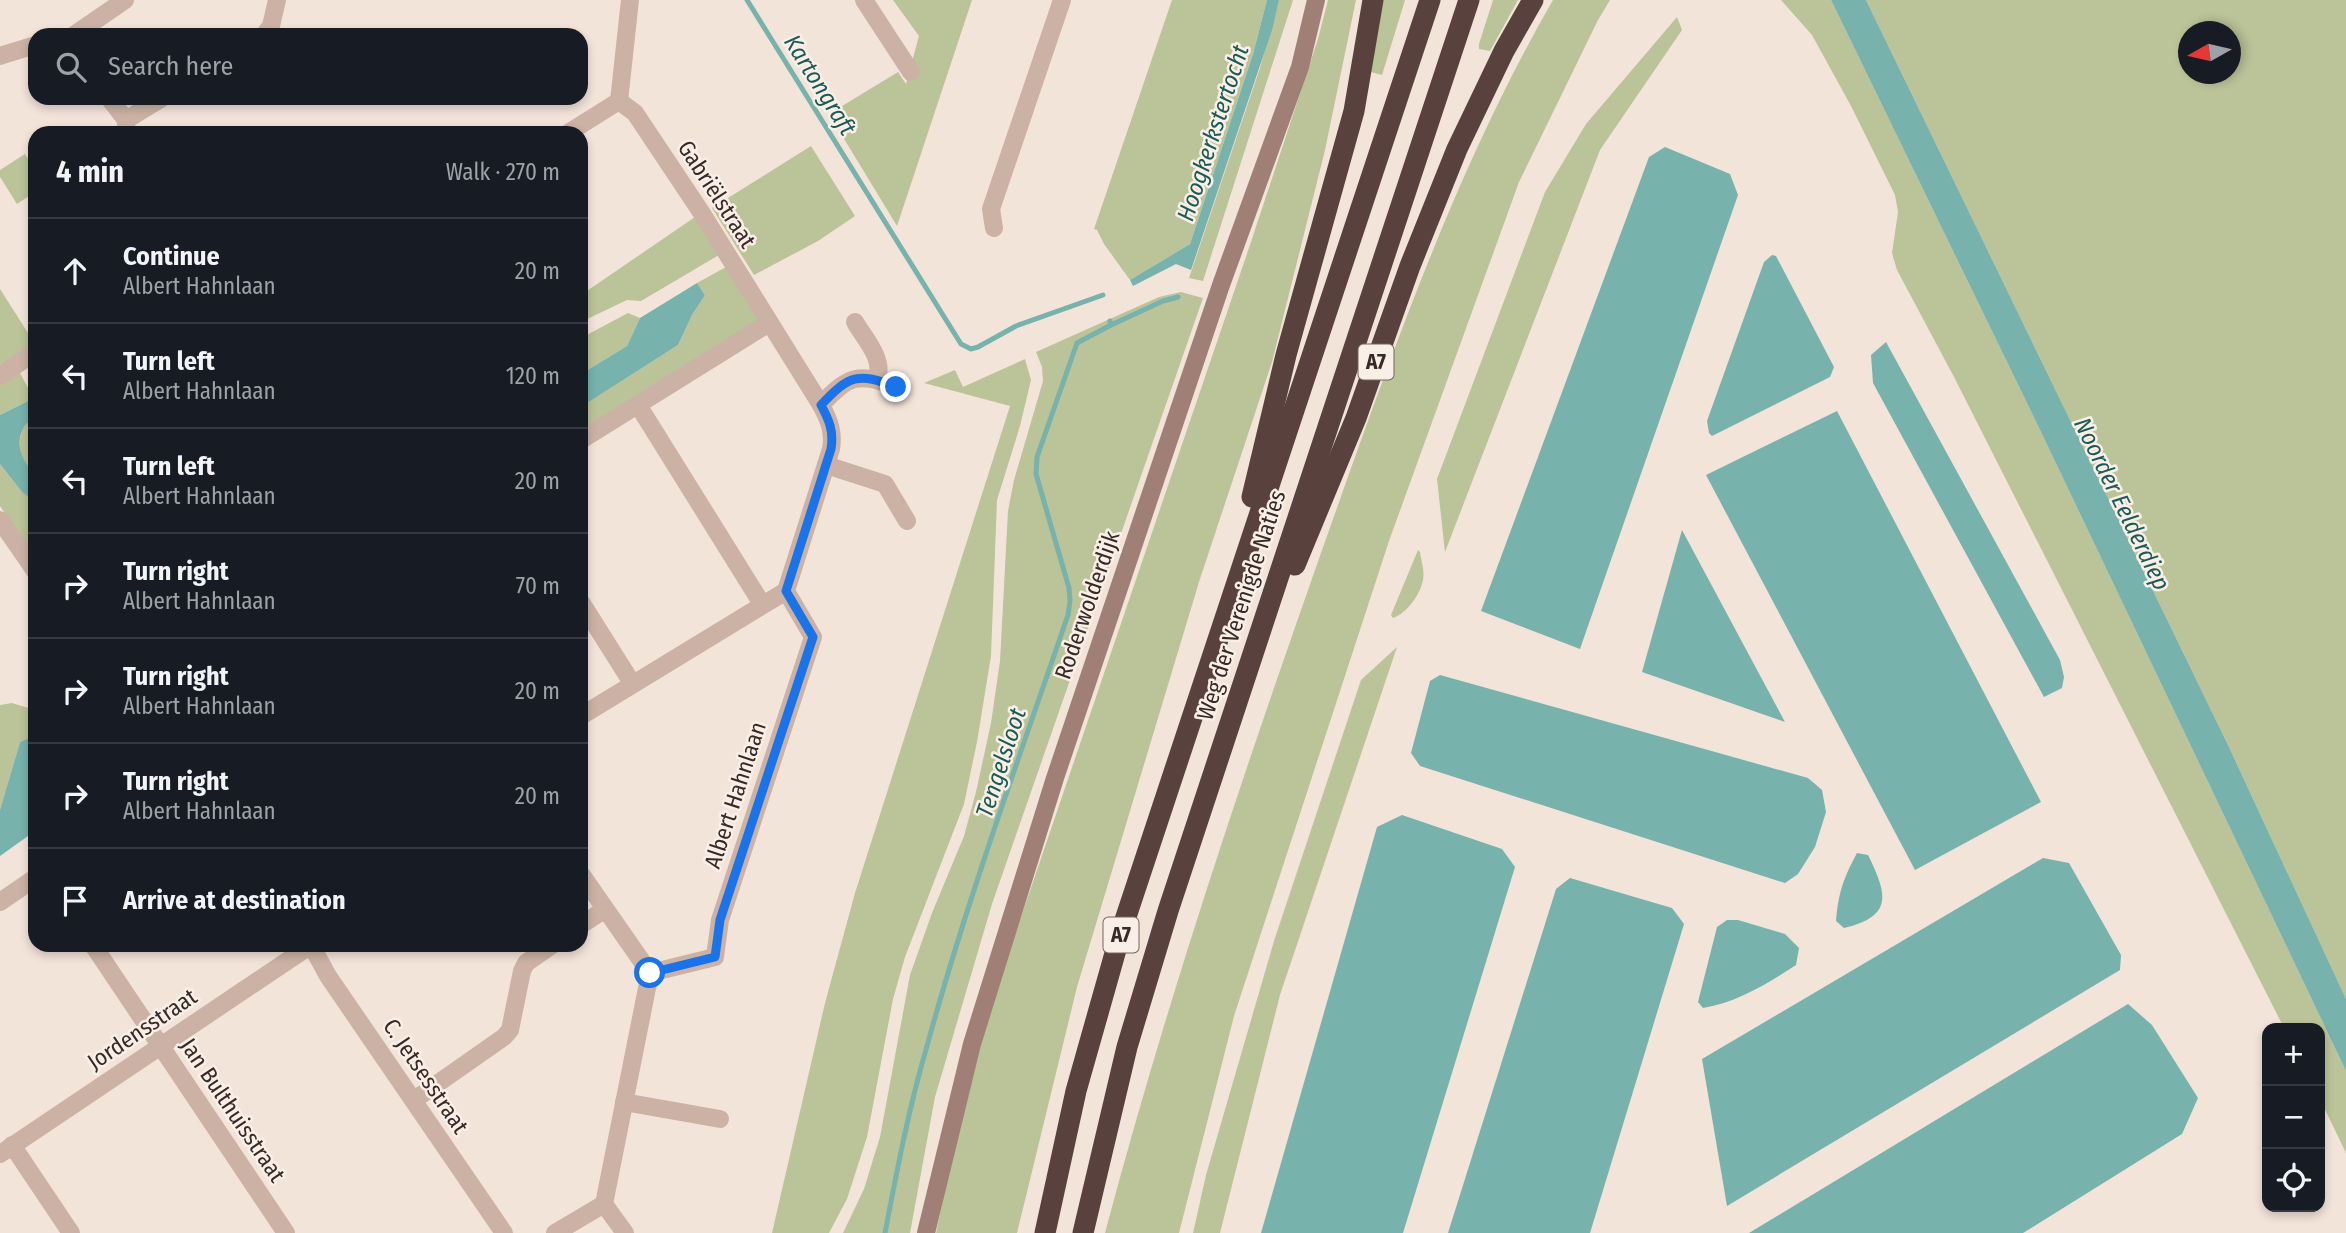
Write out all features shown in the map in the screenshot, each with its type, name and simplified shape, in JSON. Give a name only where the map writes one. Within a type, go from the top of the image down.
[{"type":"highway","name":"A7","points":[[1216,642],[1286,355],[1354,111],[1373,0]]},
{"type":"highway","name":"Weg der Verenigde Naties","points":[[1045,1233],[1076,1091],[1118,945],[1430,0]]},
{"type":"highway","name":"Weg der Verenigde Naties","points":[[1083,1233],[1127,1047],[1168,911],[1469,0]]},
{"type":"highway","name":"A7","points":[[1228,729],[1356,418],[1410,266],[1457,149],[1504,51],[1533,0]]},
{"type":"street","points":[[84,28],[125,0]]},
{"type":"street","points":[[269,28],[277,0]]},
{"type":"street","points":[[580,126],[619,102],[630,0]]},
{"type":"street","points":[[864,0],[911,72]]},
{"type":"street","points":[[994,228],[991,209],[1062,0]]},
{"type":"street","name":"Roderwolderdijk","points":[[926,1233],[972,1044],[1055,778],[1221,285],[1300,67],[1317,0]]},
{"type":"street","points":[[0,56],[28,47]]},
{"type":"street","name":"Gabriëlstraat","points":[[619,102],[635,113],[701,212],[821,405]]},
{"type":"street","points":[[113,105],[125,126]]},
{"type":"street","points":[[127,126],[153,105]]},
{"type":"street","points":[[855,322],[878,361],[880,371],[876,379]]},
{"type":"street","points":[[588,436],[769,323]]},
{"type":"street","points":[[0,376],[28,357]]},
{"type":"street","points":[[588,711],[786,591],[833,437],[831,424],[821,405],[835,390],[856,377],[876,379],[896,387]]},
{"type":"street","points":[[638,405],[762,604]]},
{"type":"street","points":[[826,465],[886,484],[907,521]]},
{"type":"street","points":[[0,520],[28,561]]},
{"type":"street","name":"Albert Hahnlaan","points":[[650,973],[715,957],[720,920],[813,637],[786,591]]},
{"type":"street","points":[[588,613],[632,683]]},
{"type":"street","points":[[0,902],[28,883]]},
{"type":"street","points":[[588,885],[650,973],[604,1204],[625,1233]]},
{"type":"street","points":[[588,920],[604,910]]},
{"type":"street","name":"Jan Bulthuisstraat","points":[[98,952],[286,1233]]},
{"type":"street","name":"Jordensstraat","points":[[6,1149],[300,952]]},
{"type":"street","name":"C. Jetsesstraat","points":[[315,952],[328,976],[503,1233]]},
{"type":"street","points":[[414,1100],[505,1037],[510,1030],[522,971],[526,963],[542,952]]},
{"type":"street","points":[[624,1102],[720,1119]]},
{"type":"street","points":[[6,1149],[71,1233]]},
{"type":"street","points":[[555,1233],[604,1204]]},
{"type":"green space","points":[[893,0],[972,0],[897,226],[829,114],[898,72],[906,84],[919,36]]},
{"type":"green space","points":[[1172,0],[1267,0],[1253,54],[1190,244],[1130,280],[1094,229]]},
{"type":"green space","points":[[1279,0],[1293,0],[1203,281],[1189,278],[1260,68]]},
{"type":"green space","points":[[1328,0],[1356,0],[1325,150],[1272,362],[1199,582],[1077,987],[1017,1233],[936,1233],[989,1011],[1251,242],[1318,39]]},
{"type":"green space","points":[[1380,0],[1405,0],[1382,75],[1367,71]]},
{"type":"green space","points":[[1493,0],[1518,0],[1490,51],[1479,49],[1479,44]]},
{"type":"green space","points":[[1553,0],[1610,0],[1519,182],[1389,541],[1234,1016],[1179,1233],[1105,1233],[1153,1061],[1206,891],[1371,412],[1453,201],[1517,65]]},
{"type":"green space","points":[[1781,0],[1831,0],[2323,1023],[2281,1023],[1954,377],[1897,270],[1892,253],[1898,212],[1895,195],[1812,35]]},
{"type":"green space","points":[[1866,0],[2346,0],[2346,999],[2228,745]]},
{"type":"green space","points":[[1677,17],[1682,30],[1600,150],[1445,552],[1437,479],[1545,192],[1586,124]]},
{"type":"green space","points":[[811,146],[855,216],[818,241],[754,275],[712,208]]},
{"type":"green space","points":[[25,154],[28,158],[28,197],[17,204],[0,177],[0,170]]},
{"type":"green space","points":[[695,217],[719,255],[641,301],[627,300],[588,319],[588,290]]},
{"type":"green space","points":[[726,267],[759,321],[588,426],[588,403],[678,345],[705,295],[697,283]]},
{"type":"green space","points":[[0,289],[28,333],[28,349],[0,370]]},
{"type":"green space","points":[[1181,292],[1203,298],[992,904],[935,1097],[910,1233],[843,1233],[864,1189],[880,1137],[910,975],[964,836],[976,792],[991,723],[1000,661],[1008,511],[1014,480],[1043,381],[1042,367],[1036,352],[1159,297]]},
{"type":"green space","points":[[628,313],[640,318],[627,346],[588,370],[588,334]]},
{"type":"green space","points":[[1025,359],[1031,380],[997,500],[991,656],[964,804],[905,957],[893,999],[867,1137],[847,1199],[829,1233],[772,1233],[825,1003],[855,893],[1010,406],[924,383],[955,370],[963,387]]},
{"type":"green space","points":[[20,373],[28,388],[28,401],[0,415],[0,385]]},
{"type":"green space","points":[[28,423],[28,467],[20,451],[20,437]]},
{"type":"green space","points":[[0,464],[28,497],[28,548],[0,506]]},
{"type":"green space","points":[[1418,550],[1423,570],[1421,586],[1408,608],[1393,618],[1391,615]]},
{"type":"green space","points":[[1397,647],[1280,995],[1220,1233],[1193,1233],[1206,1175],[1274,941],[1361,680]]},
{"type":"green space","points":[[12,703],[28,708],[28,738],[20,742],[0,810],[0,705]]},
{"type":"green space","points":[[2325,1027],[2346,1071],[2346,1153],[2325,1109]]},
{"type":"water","points":[[1267,0],[1279,0],[1272,30],[1191,270],[1176,264],[1133,286],[1130,280],[1190,244],[1253,54]]},
{"type":"water","points":[[1831,0],[1866,0],[2228,745],[2346,999],[2346,1071],[2325,1023]]},
{"type":"water","points":[[1665,147],[1730,174],[1738,195],[1580,649],[1481,611],[1649,157]]},
{"type":"water","points":[[1772,255],[1776,256],[1834,367],[1830,377],[1712,436],[1707,421],[1764,262]]},
{"type":"water","points":[[697,283],[705,295],[678,345],[588,403],[588,370],[627,346],[640,318]]},
{"type":"water","points":[[1886,342],[2060,660],[2064,677],[2062,688],[2044,697],[1873,383],[1871,355]]},
{"type":"water","points":[[28,401],[28,423],[22,431],[20,450],[28,466],[28,497],[0,464],[0,415]]},
{"type":"water","points":[[1837,411],[2041,802],[1915,870],[1706,475]]},
{"type":"water","points":[[1682,530],[1785,722],[1642,672]]},
{"type":"water","points":[[1440,675],[1808,778],[1822,790],[1826,812],[1815,847],[1798,874],[1785,883],[1420,766],[1411,753],[1430,681]]},
{"type":"water","points":[[28,738],[28,836],[0,856],[0,810],[20,742]]},
{"type":"water","points":[[1402,815],[1502,849],[1515,867],[1403,1233],[1261,1233],[1377,827]]},
{"type":"water","points":[[1857,853],[1868,855],[1879,881],[1882,902],[1872,917],[1844,928],[1836,921],[1838,902],[1845,878]]},
{"type":"water","points":[[2043,858],[2069,863],[2121,955],[2120,970],[1727,1206],[1702,1059]]},
{"type":"water","points":[[1570,878],[1672,908],[1684,924],[1590,1233],[1448,1233],[1556,889]]},
{"type":"water","points":[[1727,920],[1738,920],[1785,934],[1799,948],[1796,965],[1740,997],[1703,1008],[1698,1002],[1717,927]]},
{"type":"water","points":[[2128,1004],[2152,1025],[2198,1098],[2182,1134],[2023,1233],[1749,1233]]},
{"type":"waterway","name":"Hoogkerkstertocht","points":[[747,0],[961,344],[971,349],[978,347],[1016,326],[1103,295]]},
{"type":"waterway","name":"Tengelsloot","points":[[1111,325],[1178,297]]},
{"type":"waterway","name":"Tengelsloot","points":[[885,1233],[909,1115],[943,991],[994,829],[1068,615],[1069,588],[1036,474],[1037,457],[1077,343],[1111,325],[1110,321]]},
{"type":"route","points":[[650,973],[715,957],[720,920],[813,637],[786,591],[831,449],[831,424],[821,405],[835,390],[856,377],[876,379],[896,387]]},
{"type":"water label","name":"Kartongraft","points":[[820,85]]},
{"type":"water label","name":"Noorder Eelderdiep","points":[[2122,504]]}]
